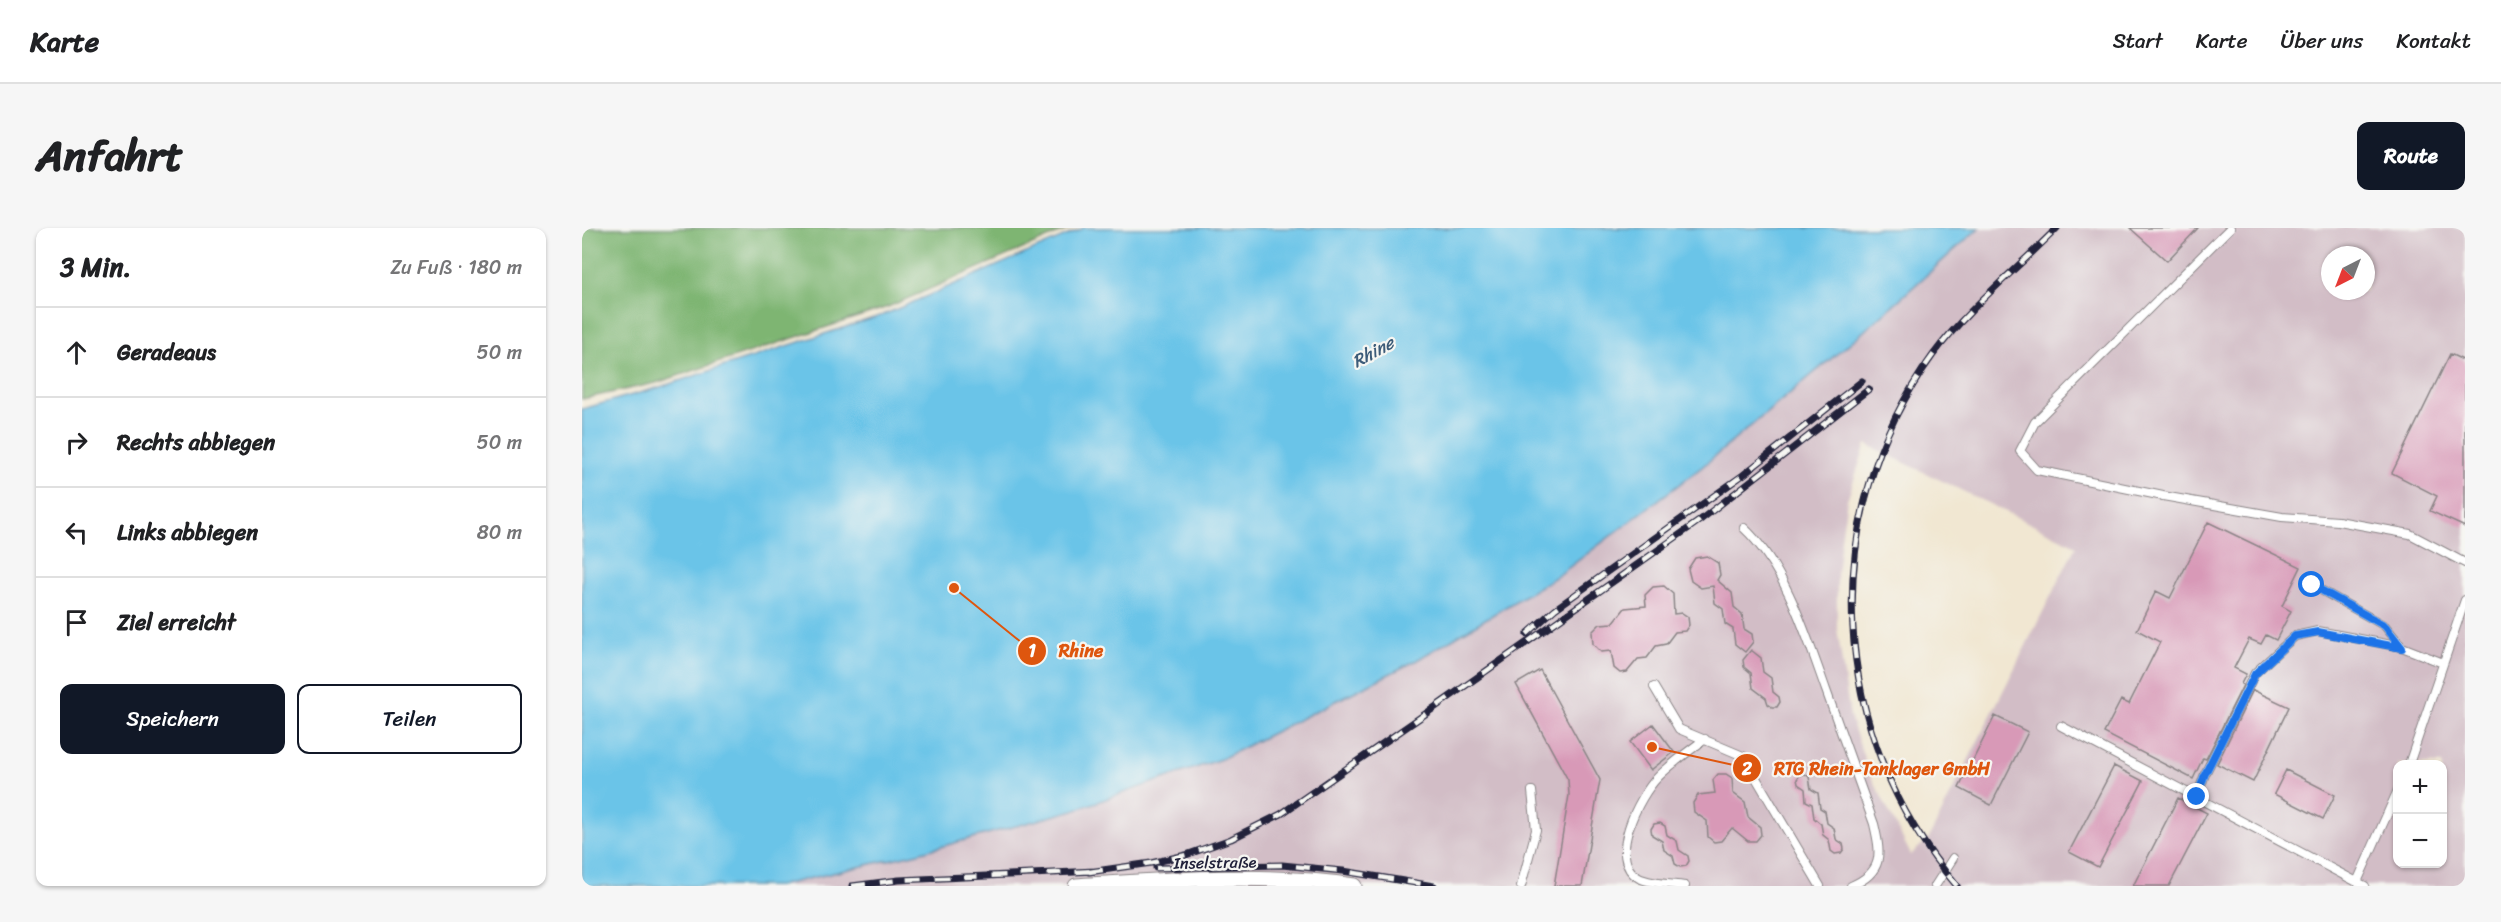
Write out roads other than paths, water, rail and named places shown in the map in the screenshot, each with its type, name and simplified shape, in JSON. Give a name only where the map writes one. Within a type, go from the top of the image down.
[{"type":"street","name":"Inselstraße","points":[[1076,886],[1185,879],[1309,879],[1354,886]]},
{"type":"lane","points":[[2230,228],[2035,422],[2020,451],[2037,470],[2282,517],[2338,521],[2410,534],[2465,563]]},
{"type":"lane","points":[[1744,528],[1759,541],[1774,564],[1811,650],[1874,824],[1879,847],[1877,865],[1867,879],[1851,886]]},
{"type":"lane","points":[[2312,585],[2385,626],[2402,648]]},
{"type":"lane","points":[[2411,760],[2465,600]]},
{"type":"lane","points":[[2197,797],[2205,774],[2255,674],[2295,636],[2318,632],[2402,648],[2443,663]]},
{"type":"lane","points":[[1654,687],[1679,729],[1743,756],[1820,886]]},
{"type":"lane","points":[[2061,726],[2361,884],[2393,800]]},
{"type":"lane","points":[[1685,886],[1640,879],[1629,870],[1624,842],[1647,790],[1658,777],[1705,739]]},
{"type":"lane","points":[[1521,886],[1536,830],[1532,791]]},
{"type":"lane","points":[[1935,886],[1953,858]]},
{"type":"water","points":[[1084,228],[1979,228],[1863,332],[1702,467],[1559,575],[1417,660],[1221,759],[1074,810],[918,853],[778,886],[582,886],[582,409],[657,388],[883,315]]},
{"type":"railway","points":[[1957,886],[1914,827],[1882,762],[1862,695],[1853,625],[1855,554],[1869,485],[1895,418],[1933,355],[1961,321],[2057,228]]},
{"type":"railway","points":[[1527,634],[1555,609],[1743,475],[1862,381]]},
{"type":"railway","points":[[1089,872],[1151,863],[1186,855],[1231,839],[1281,814],[1699,521],[1869,389]]},
{"type":"railway","points":[[1156,868],[1282,865],[1343,871],[1434,886]]},
{"type":"railway","points":[[852,886],[899,880],[1096,871]]},
{"type":"place","name":"Rhine","points":[[954,588]]},
{"type":"place","name":"RTG Rhein-Tanklager GmbH","points":[[1652,747]]}]
